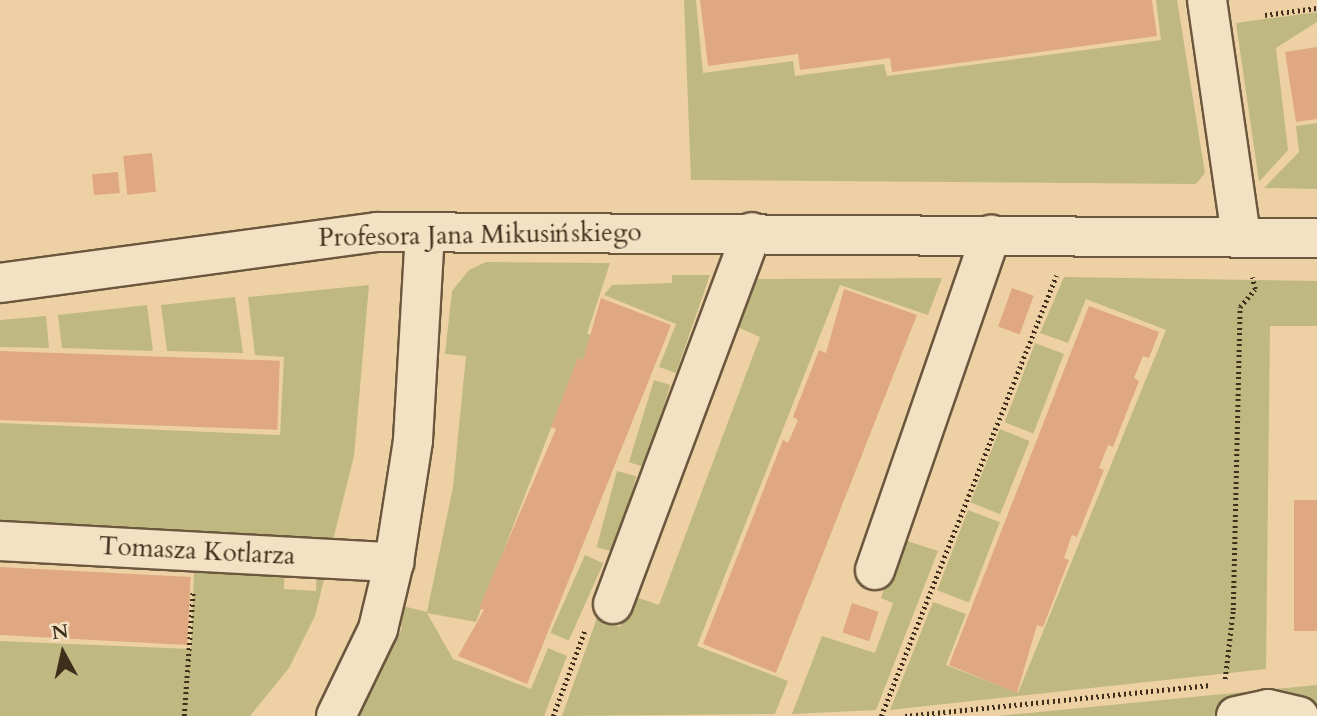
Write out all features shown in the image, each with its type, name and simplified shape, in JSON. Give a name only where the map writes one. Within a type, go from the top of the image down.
[{"type":"street","points":[[1207,0],[1245,254]]},
{"type":"street","points":[[613,604],[752,232]]},
{"type":"street","name":"Profesora Jana Mikusińskiego","points":[[0,283],[323,236],[752,232],[991,236],[1245,254],[1317,238]]},
{"type":"street","points":[[336,716],[378,629],[394,562],[413,440],[425,233]]},
{"type":"street","points":[[875,570],[991,236]]},
{"type":"street","name":"Tomasza Kotlarza","points":[[0,541],[394,562]]},
{"type":"street","points":[[1232,694],[1268,709],[1299,716]]},
{"type":"path","points":[[1265,15],[1317,8]]},
{"type":"path","points":[[905,716],[1232,694],[1240,307],[1255,289],[1245,254]]},
{"type":"path","points":[[881,716],[1059,269]]},
{"type":"path","points":[[184,716],[197,550]]},
{"type":"path","points":[[553,716],[563,687]]},
{"type":"shaded area","points":[[684,0],[696,0],[703,73],[793,61],[795,76],[884,64],[887,76],[1161,40],[1156,0],[1177,0],[1205,173],[1196,184],[691,180]]},
{"type":"shaded area","points":[[1317,12],[1317,22],[1276,48],[1288,150],[1259,182],[1236,23]]},
{"type":"shaded area","points":[[1317,123],[1317,189],[1264,188],[1299,152],[1296,126]]},
{"type":"shaded area","points":[[486,262],[610,263],[587,334],[593,335],[583,360],[578,358],[476,622],[427,613],[453,659],[531,689],[548,648],[567,656],[544,716],[359,716],[402,628],[395,604],[427,612],[453,487],[466,356],[445,354],[452,291],[469,270]]},
{"type":"shaded area","points":[[672,275],[710,275],[676,373],[659,367],[676,324],[604,295],[612,285],[672,283]]},
{"type":"shaded area","points":[[1064,277],[1317,281],[1317,326],[1270,326],[1266,669],[890,710],[933,602],[966,614],[946,665],[1018,693],[1166,330],[1086,299],[1068,343],[1040,333]]},
{"type":"shaded area","points":[[942,278],[928,315],[840,285],[697,646],[788,681],[775,714],[562,716],[597,618],[620,627],[633,596],[659,605],[760,337],[735,326],[748,279]]},
{"type":"shaded area","points":[[369,285],[354,456],[331,548],[0,533],[0,423],[280,435],[284,357],[255,355],[248,297]]},
{"type":"shaded area","points":[[235,297],[243,353],[167,351],[161,305]]},
{"type":"shaded area","points":[[147,305],[153,351],[62,348],[58,315]]},
{"type":"shaded area","points":[[46,316],[49,348],[0,347],[0,320]]},
{"type":"shaded area","points":[[1035,343],[1064,354],[1033,433],[1005,422]]},
{"type":"shaded area","points":[[654,380],[670,385],[645,467],[629,462]]},
{"type":"shaded area","points":[[1000,429],[1030,441],[1000,514],[970,502]]},
{"type":"shaded area","points":[[617,471],[636,476],[616,552],[597,547]]},
{"type":"shaded area","points":[[968,510],[1000,522],[969,602],[937,590]]},
{"type":"shaded area","points":[[901,539],[938,551],[876,710],[792,714],[822,636],[875,653],[893,603],[881,598]]},
{"type":"shaded area","points":[[161,554],[285,561],[284,589],[316,591],[317,563],[328,563],[315,616],[289,668],[250,716],[0,716],[0,641],[191,649],[194,572],[161,571]]},
{"type":"shaded area","points":[[585,555],[603,563],[569,641],[550,633]]},
{"type":"shaded area","points":[[1317,685],[1317,716],[998,716]]},
{"type":"building","points":[[700,0],[1152,0],[1157,36],[892,72],[890,58],[800,70],[798,54],[708,66]]},
{"type":"building","points":[[1317,47],[1317,119],[1296,122],[1285,52]]},
{"type":"building","points":[[152,153],[156,192],[127,195],[123,156]]},
{"type":"building","points":[[118,172],[120,193],[94,195],[92,174]]},
{"type":"building","points":[[1012,288],[1034,296],[1020,334],[998,327]]},
{"type":"building","points":[[844,289],[917,315],[776,673],[703,644],[783,440],[788,443],[798,420],[793,417],[819,350],[826,353]]},
{"type":"building","points":[[601,298],[671,325],[527,684],[458,656],[484,610],[479,608],[556,429],[551,427],[578,358],[583,360]]},
{"type":"building","points":[[1089,306],[1159,332],[1149,358],[1143,356],[1134,378],[1139,381],[1113,447],[1108,445],[1099,468],[1104,470],[1077,537],[1072,535],[1064,558],[1069,560],[1043,627],[1037,625],[1017,693],[949,665]]},
{"type":"building","points":[[0,351],[280,361],[277,430],[0,420]]},
{"type":"building","points":[[1294,500],[1317,500],[1317,631],[1294,631]]},
{"type":"building","points":[[0,567],[191,577],[187,645],[0,635]]},
{"type":"building","points":[[852,603],[879,612],[869,641],[842,632]]}]
